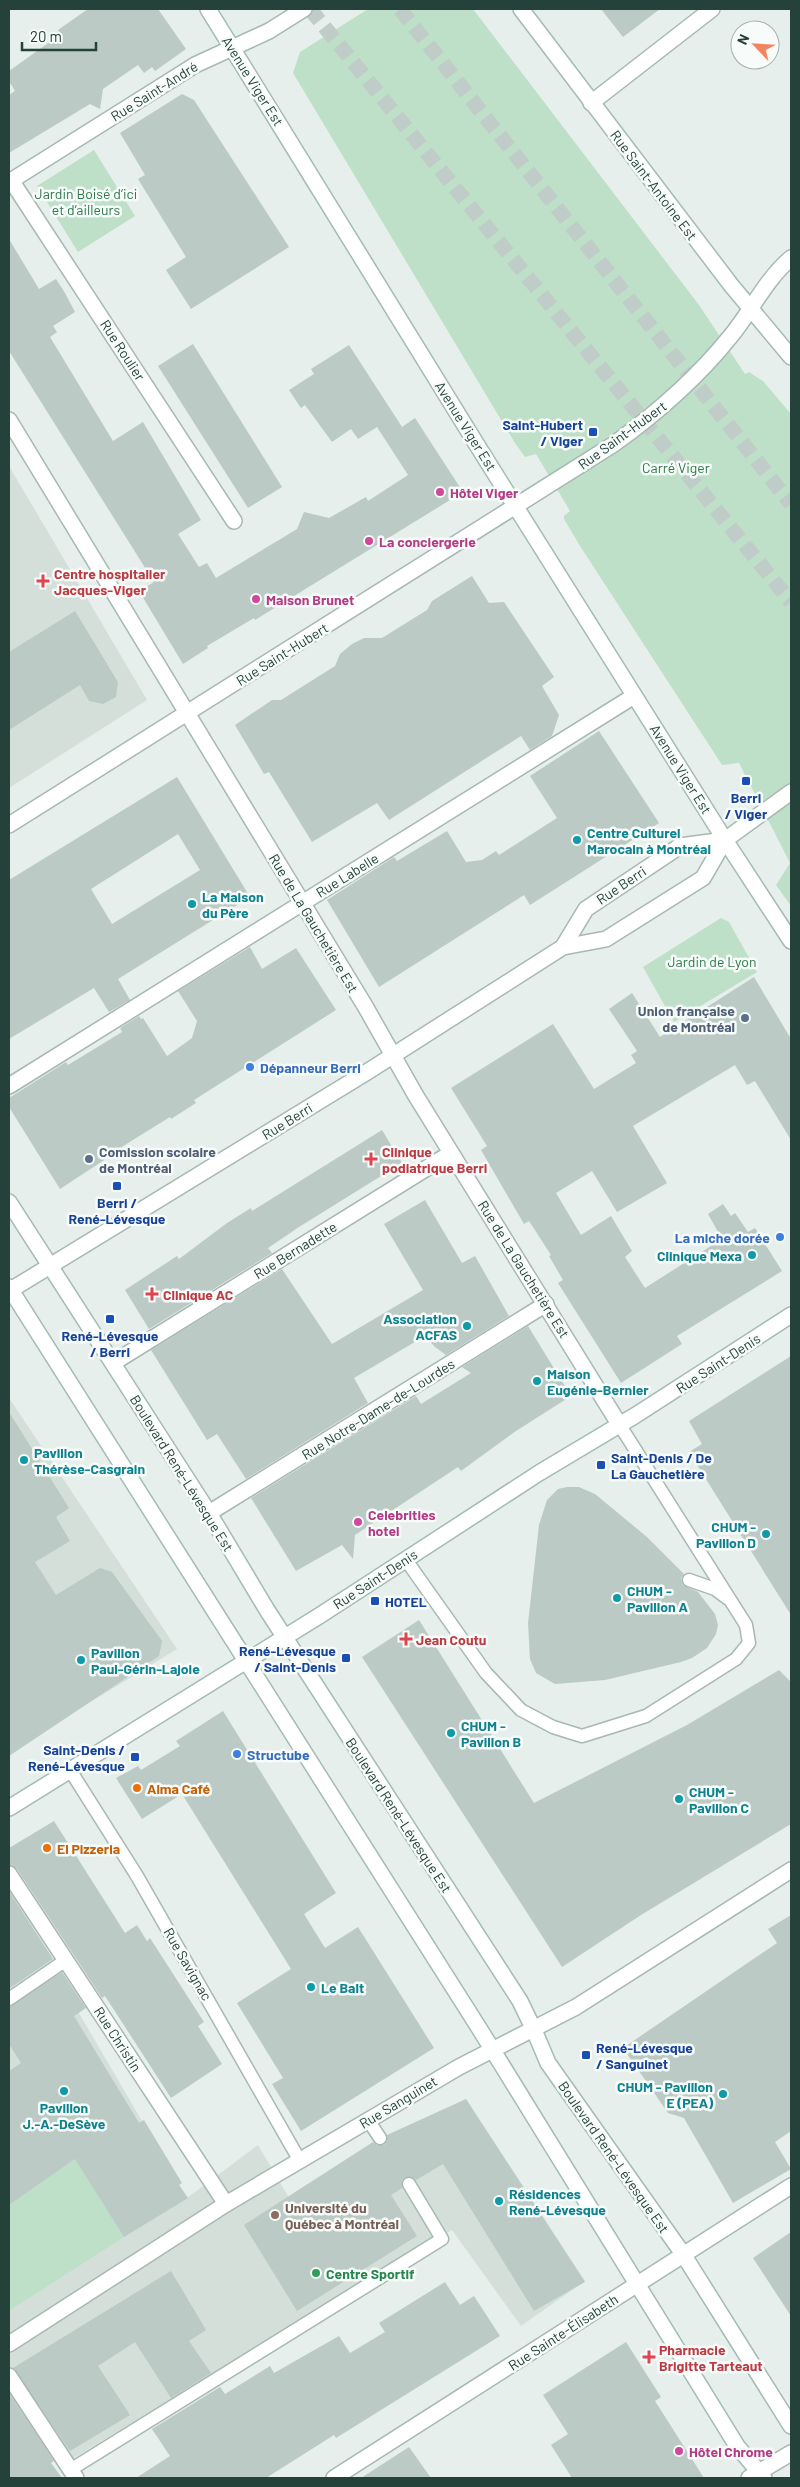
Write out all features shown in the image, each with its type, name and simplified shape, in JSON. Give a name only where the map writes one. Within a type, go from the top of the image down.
[{"type":"street","name":"Avenue Viger Est","points":[[208,9],[634,696],[791,941]]},
{"type":"street","name":"Rue Saint-André","points":[[10,181],[195,65],[269,31],[304,9]]},
{"type":"street","name":"Rue Saint-Antoine Est","points":[[521,9],[751,310],[791,356]]},
{"type":"street","points":[[591,103],[712,9]]},
{"type":"street","name":"Rue Roulier","points":[[10,181],[234,521]]},
{"type":"street","name":"Rue Saint-Hubert","points":[[9,825],[614,444],[656,412],[709,362],[751,310],[771,279],[791,258]]},
{"type":"street","name":"Rue de La Gauchetière Est","points":[[9,420],[365,1006],[392,1056],[451,1153],[620,1424]]},
{"type":"street","name":"Rue Labelle","points":[[9,1086],[634,696]]},
{"type":"street","name":"Rue Berri","points":[[9,1289],[392,1056],[563,947],[606,939],[703,878],[725,840],[791,792]]},
{"type":"street","name":"Rue Berri","points":[[563,947],[586,909],[680,846],[725,840]]},
{"type":"street","name":"Rue Bernadette","points":[[113,1363],[451,1153]]},
{"type":"street","name":"Boulevard René-Lévesque Est","points":[[9,1202],[209,1513],[284,1636],[514,1993],[534,2030],[548,2063],[683,2254],[791,2426]]},
{"type":"street","points":[[9,1289],[492,2050],[757,2476],[791,2453]]},
{"type":"street","name":"Rue Notre-Dame-de-Lourdes","points":[[209,1513],[546,1304]]},
{"type":"street","name":"Rue Saint-Denis","points":[[9,1808],[406,1560],[539,1473],[620,1424],[791,1315]]},
{"type":"street","name":"Rue Sanguinet","points":[[9,2344],[226,2204],[459,2066],[534,2030],[576,2007],[791,1870]]},
{"type":"street","name":"Rue Christin","points":[[9,1874],[226,2204]]},
{"type":"street","name":"Rue Sainte-Élisabeth","points":[[334,2478],[791,2186]]},
{"type":"street","points":[[9,2376],[73,2474]]},
{"type":"lane","points":[[406,1560],[486,1673],[521,1710],[553,1727],[582,1736],[646,1716],[736,1659],[750,1643],[746,1625],[620,1424]]},
{"type":"lane","points":[[689,1580],[715,1590],[731,1600]]},
{"type":"lane","name":"Rue Savignac","points":[[70,1770],[137,1876],[300,2161]]},
{"type":"lane","points":[[9,1999],[66,1960]]},
{"type":"lane","points":[[368,2120],[380,2138]]},
{"type":"lane","points":[[73,2474],[442,2238],[409,2184]]},
{"type":"shaded area","name":"Centre hospitalier Jacques-Viger","points":[[9,466],[147,700],[9,788]]},
{"type":"shaded area","name":"Pavillon Paul-Gérin-Lajoie","points":[[9,1398],[177,1649],[9,1752]]},
{"type":"shaded area","name":"Université du Québec à Montréal","points":[[59,1979],[187,2198],[258,2145],[291,2201],[466,2099],[585,2281],[521,2326],[452,2230],[62,2465],[49,2447],[9,2473],[9,2011]]},
{"type":"green space","name":"Carré Viger","points":[[368,9],[473,9],[699,305],[745,374],[749,372],[763,381],[791,414],[791,906],[776,885],[790,863],[739,763],[722,765],[580,546],[564,519],[564,516],[570,511],[536,454],[525,457],[515,443],[293,73],[300,52]]},
{"type":"green space","name":"Jardin Boisé d’ici et d’ailleurs","points":[[94,150],[135,216],[78,252],[37,186]]},
{"type":"green space","name":"Jardin de Lyon","points":[[721,918],[729,922],[757,972],[674,1022],[643,967]]},
{"type":"green space","points":[[87,2151],[84,2173],[124,2237],[9,2311],[9,2205]]},
{"type":"building","points":[[88,9],[158,9],[186,49],[155,71],[152,67],[144,73],[138,65],[103,89],[100,109],[90,104],[9,153],[9,95],[15,91],[9,81],[9,71],[61,34],[58,30]]},
{"type":"building","points":[[601,9],[660,9],[623,37]]},
{"type":"building","points":[[182,94],[194,100],[289,247],[191,309],[166,270],[186,257],[138,179],[145,175],[120,133]]},
{"type":"building","points":[[9,239],[39,289],[56,279],[65,293],[75,312],[53,326],[57,332],[50,337],[113,441],[143,422],[201,520],[178,534],[199,567],[207,563],[216,578],[297,529],[304,512],[329,518],[366,497],[368,501],[408,475],[377,427],[358,439],[351,429],[332,442],[305,405],[301,408],[289,390],[314,374],[311,369],[349,345],[402,427],[415,418],[463,492],[255,620],[254,618],[207,646],[208,648],[183,664],[139,591],[154,582],[9,351]]},
{"type":"building","points":[[193,344],[282,487],[248,508],[158,366]]},
{"type":"building","points":[[472,576],[489,603],[504,602],[554,677],[542,686],[559,715],[552,736],[530,750],[521,736],[389,820],[377,803],[312,842],[269,772],[264,774],[235,725],[272,700],[281,700],[335,666],[340,654],[352,644],[364,638],[382,638],[427,610],[432,601]]},
{"type":"building","points":[[75,611],[118,682],[116,697],[103,704],[89,701],[80,685],[9,730],[9,652]]},
{"type":"building","points":[[599,731],[659,823],[530,905],[524,895],[379,987],[327,900],[394,857],[397,861],[447,831],[466,862],[482,860],[496,851],[499,855],[557,818],[530,776]]},
{"type":"building","name":"La Maison du Père","points":[[177,777],[250,897],[118,979],[130,1000],[109,1012],[94,988],[9,1039],[9,880]],"holes":[[[178,834],[200,870],[112,924],[91,889]]]},
{"type":"building","points":[[250,947],[262,969],[296,948],[336,1010],[194,1100],[196,1103],[120,1148],[60,1189],[9,1107],[9,1098],[66,1062],[68,1065],[122,1032],[120,1028],[139,1016],[141,1019],[143,1018],[167,1056],[192,1038],[197,1021],[178,991]]},
{"type":"building","points":[[754,977],[791,1039],[791,1140],[755,1081],[747,1085],[735,1065],[633,1126],[667,1183],[617,1212],[592,1171],[556,1193],[581,1235],[611,1216],[632,1251],[625,1257],[645,1288],[722,1239],[708,1214],[723,1204],[731,1216],[735,1213],[748,1232],[755,1228],[782,1271],[677,1336],[682,1344],[621,1383],[558,1283],[563,1280],[549,1256],[551,1255],[529,1221],[524,1224],[481,1150],[487,1146],[451,1088],[553,1024],[594,1089],[636,1063],[631,1055],[637,1051],[609,1009],[632,993],[660,1037]]},
{"type":"building","points":[[382,1130],[402,1163],[268,1248],[272,1253],[149,1329],[125,1290],[177,1256],[179,1259],[227,1223],[251,1208],[252,1211]]},
{"type":"building","points":[[425,1200],[462,1263],[475,1256],[509,1316],[446,1355],[425,1336],[354,1378],[368,1403],[246,1479],[217,1434],[207,1440],[151,1350],[282,1269],[332,1344],[423,1290],[384,1224]]},
{"type":"building","points":[[528,1326],[571,1396],[516,1431],[461,1471],[458,1467],[355,1535],[353,1559],[342,1545],[296,1571],[251,1498],[416,1396],[421,1404],[471,1373],[462,1367]]},
{"type":"building","name":"CHUM - Pavillon D","points":[[791,1356],[791,1615],[689,1452],[702,1444],[689,1421]]},
{"type":"building","name":"Pavillon Paul-Gérin-Lajoie","points":[[9,1412],[69,1508],[56,1517],[70,1541],[35,1562],[56,1595],[100,1568],[112,1572],[162,1641],[159,1656],[9,1756]]},
{"type":"building","name":"CHUM - Pavillon A","points":[[579,1487],[595,1494],[647,1537],[684,1574],[681,1578],[683,1585],[698,1592],[715,1614],[718,1625],[716,1634],[707,1648],[692,1658],[681,1662],[605,1680],[555,1684],[536,1673],[530,1659],[528,1623],[539,1525],[547,1500],[558,1489]]},
{"type":"building","points":[[419,1620],[534,1803],[687,1725],[779,1670],[791,1682],[791,1824],[641,1915],[562,1967],[362,1657]]},
{"type":"building","points":[[223,1711],[336,1893],[304,1914],[325,1948],[358,1927],[434,2048],[301,2131],[272,2084],[283,2078],[237,2003],[291,1969],[182,1794],[142,1819],[116,1778],[138,1766],[141,1770],[180,1746],[176,1741]]},
{"type":"building","points":[[54,1821],[125,1933],[137,1925],[147,1941],[150,1938],[204,2022],[198,2026],[222,2064],[171,2098],[105,1996],[102,1998],[17,1869],[9,1865],[9,1848]]},
{"type":"building","points":[[9,1891],[53,1959],[9,1989]]},
{"type":"building","name":"CHUM - Pavillon E (PEA)","points":[[791,1915],[791,2131],[775,2142],[791,2169],[733,2203],[684,2118],[668,2113],[623,2048],[777,1943],[768,1929]]},
{"type":"building","name":"Pavillon J.-A.-DeSève","points":[[62,1972],[86,2008],[74,2016],[139,2123],[144,2120],[182,2183],[179,2185],[188,2198],[124,2237],[75,2159],[9,2205],[9,2071],[21,2063],[9,2044],[9,2007]]},
{"type":"building","points":[[466,2099],[585,2282],[534,2311],[443,2164],[416,2180],[412,2177],[405,2177],[402,2181],[402,2188],[391,2195],[417,2236],[297,2311],[244,2225],[373,2142],[377,2145],[384,2145],[387,2141],[387,2135]]},
{"type":"building","points":[[791,2232],[791,2316],[753,2258]]},
{"type":"building","points":[[171,2271],[206,2330],[189,2341],[211,2373],[171,2398],[135,2342],[98,2366],[130,2415],[70,2451],[13,2368]]},
{"type":"building","points":[[445,2282],[460,2305],[474,2296],[500,2336],[336,2438],[334,2435],[266,2478],[136,2478],[170,2456],[152,2429],[220,2387],[225,2394],[270,2366],[274,2373],[339,2336],[350,2353],[385,2332],[379,2323]]},
{"type":"building","points":[[626,2342],[661,2397],[655,2401],[704,2478],[572,2478],[551,2445],[568,2434],[543,2395]]},
{"type":"building","points":[[9,2393],[54,2461],[51,2463],[62,2478],[9,2478]]},
{"type":"building","points":[[409,2447],[431,2478],[361,2478]]},
{"type":"tunnel","points":[[310,9],[791,602]]},
{"type":"tunnel","points":[[400,9],[791,504]]},
{"type":"place","name":"Saint-Hubert / Viger","points":[[593,432]]},
{"type":"place","name":"Hôtel Viger","points":[[440,492]]},
{"type":"place","name":"La conciergerie","points":[[369,541]]},
{"type":"place","name":"Centre hospitalier Jacques-Viger","points":[[43,581]]},
{"type":"place","name":"Maison Brunet","points":[[256,599]]},
{"type":"place","name":"Berri / Viger","points":[[746,781]]},
{"type":"place","name":"Centre Culturel Marocain à Montréal","points":[[577,840]]},
{"type":"place","name":"La Maison du Père","points":[[192,904]]},
{"type":"place","name":"Union française de Montréal","points":[[745,1018]]},
{"type":"place","name":"Dépanneur Berri","points":[[250,1067]]},
{"type":"place","name":"Comission scolaire de Montréal","points":[[89,1159]]},
{"type":"place","name":"Clinique podiatrique Berri","points":[[371,1159]]},
{"type":"place","name":"Berri / René-Lévesque","points":[[117,1186]]},
{"type":"place","name":"La miche dorée","points":[[780,1237]]},
{"type":"place","name":"Clinique Mexa","points":[[752,1255]]},
{"type":"place","name":"Clinique AC","points":[[152,1294]]},
{"type":"place","name":"René-Lévesque / Berri","points":[[110,1319]]},
{"type":"place","name":"Association ACFAS","points":[[467,1326]]},
{"type":"place","name":"Maison Eugénie-Bernier","points":[[537,1381]]},
{"type":"place","name":"Pavillon Thérèse-Casgrain","points":[[24,1460]]},
{"type":"place","name":"Saint-Denis / De La Gauchetière","points":[[601,1465]]},
{"type":"place","name":"Celebrities hotel","points":[[358,1522]]},
{"type":"place","name":"CHUM - Pavillon D","points":[[766,1534]]},
{"type":"place","name":"CHUM - Pavillon A","points":[[617,1598]]},
{"type":"place","name":"HOTEL","points":[[375,1601]]},
{"type":"place","name":"Jean Coutu","points":[[406,1639]]},
{"type":"place","name":"René-Lévesque / Saint-Denis","points":[[346,1658]]},
{"type":"place","name":"Pavillon Paul-Gérin-Lajoie","points":[[81,1660]]},
{"type":"place","name":"CHUM - Pavillon B","points":[[451,1733]]},
{"type":"place","name":"Structube","points":[[237,1754]]},
{"type":"place","name":"Saint-Denis / René-Lévesque","points":[[135,1757]]},
{"type":"place","name":"Alma Café","points":[[137,1788]]},
{"type":"place","name":"CHUM - Pavillon C","points":[[679,1799]]},
{"type":"place","name":"El Pizzeria","points":[[47,1848]]},
{"type":"place","name":"Le Balt","points":[[311,1987]]},
{"type":"place","name":"René-Lévesque / Sanguinet","points":[[586,2055]]},
{"type":"place","name":"Pavillon J.-A.-DeSève","points":[[64,2091]]},
{"type":"place","name":"CHUM - Pavillon E (PEA)","points":[[723,2094]]},
{"type":"place","name":"Résidences René-Lévesque","points":[[499,2201]]},
{"type":"place","name":"Université du Québec à Montréal","points":[[275,2215]]},
{"type":"place","name":"Centre Sportif","points":[[316,2273]]},
{"type":"place","name":"Pharmacie Brigitte Tarteaut","points":[[649,2357]]},
{"type":"place","name":"Hôtel Chrome","points":[[679,2451]]}]
